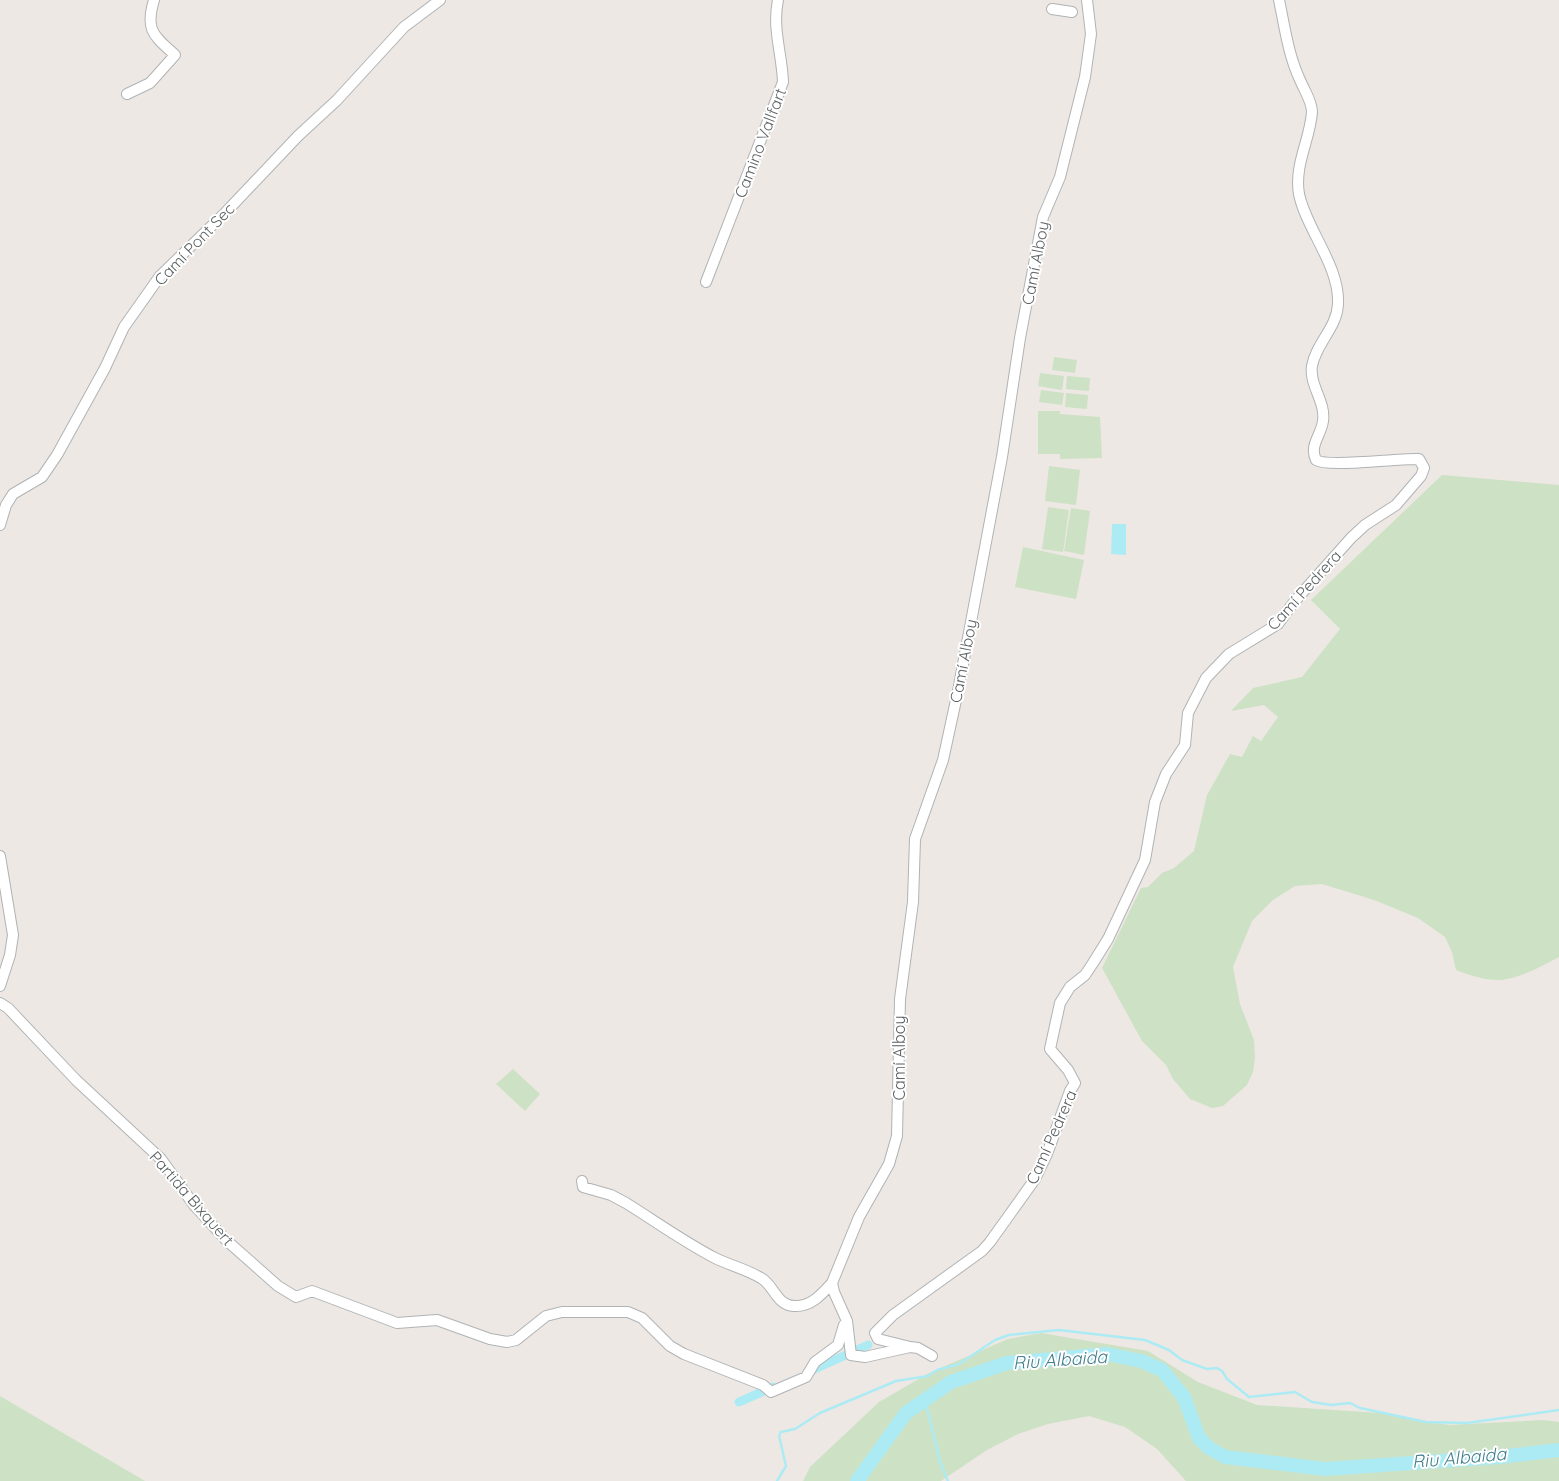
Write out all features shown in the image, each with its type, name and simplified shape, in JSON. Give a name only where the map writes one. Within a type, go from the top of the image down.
[{"type":"street","points":[[127,94],[150,83],[175,55],[152,35],[149,17],[154,0]]},
{"type":"street","name":"Camí Pont Sec","points":[[0,525],[6,504],[13,494],[42,477],[62,448],[105,368],[124,327],[160,276],[226,212],[298,136],[337,100],[404,27],[440,0]]},
{"type":"street","name":"Camino Vallfart","points":[[706,282],[783,82],[782,61],[775,16],[778,0]]},
{"type":"street","name":"Camí Alboy","points":[[832,1283],[859,1217],[886,1170],[897,1136],[900,999],[913,902],[915,840],[943,760],[958,691],[1002,457],[1020,338],[1042,217],[1060,177],[1085,77],[1091,34],[1087,0]]},
{"type":"street","name":"Camí Pedrera","points":[[910,1347],[878,1339],[875,1333],[893,1315],[982,1251],[1034,1179],[1047,1154],[1061,1112],[1075,1083],[1068,1070],[1050,1049],[1060,1003],[1070,987],[1084,975],[1093,963],[1108,939],[1145,860],[1155,802],[1166,774],[1185,745],[1188,713],[1206,678],[1229,654],[1278,624],[1294,602],[1351,538],[1365,525],[1396,505],[1421,476],[1424,468],[1419,459],[1373,460],[1328,465],[1316,460],[1313,455],[1316,439],[1323,422],[1323,412],[1312,374],[1312,366],[1316,352],[1337,317],[1338,303],[1337,290],[1322,246],[1300,197],[1298,170],[1312,110],[1288,53],[1279,0]]},
{"type":"street","points":[[1052,10],[1072,12]]},
{"type":"street","points":[[0,856],[13,935],[10,955],[0,986]]},
{"type":"street","name":"Partida Bixquert","points":[[0,1003],[8,1008],[76,1080],[160,1159],[194,1205],[226,1240],[278,1286],[296,1298],[312,1292],[397,1323],[437,1320],[490,1339],[507,1342],[516,1340],[536,1323],[554,1314],[628,1312],[642,1318],[670,1346],[684,1354],[763,1385],[771,1392],[803,1380],[815,1362],[838,1345],[844,1327],[844,1312]]},
{"type":"street","points":[[582,1181],[583,1187],[626,1203],[714,1257],[760,1277],[770,1286],[779,1299],[788,1305],[799,1306],[814,1302],[832,1283]]},
{"type":"street","points":[[832,1283],[848,1327],[851,1356],[864,1357],[910,1347],[918,1348],[932,1356]]},
{"type":"green space","points":[[1054,357],[1077,360],[1075,373],[1052,370]]},
{"type":"green space","points":[[1040,373],[1064,376],[1062,390],[1038,386]]},
{"type":"green space","points":[[1067,376],[1090,378],[1089,391],[1066,389]]},
{"type":"green space","points":[[1041,390],[1064,393],[1062,405],[1039,402]]},
{"type":"green space","points":[[1066,393],[1088,395],[1087,409],[1065,407]]},
{"type":"green space","points":[[1038,411],[1060,411],[1060,414],[1100,417],[1102,458],[1060,459],[1060,454],[1038,454]]},
{"type":"green space","points":[[1049,466],[1080,470],[1076,505],[1045,501]]},
{"type":"green space","points":[[1442,475],[1559,485],[1559,957],[1531,971],[1509,979],[1490,980],[1466,974],[1456,970],[1452,952],[1445,937],[1418,918],[1374,900],[1322,884],[1295,886],[1273,900],[1252,921],[1233,967],[1240,1004],[1254,1040],[1255,1058],[1253,1072],[1247,1085],[1223,1106],[1212,1108],[1190,1099],[1173,1079],[1166,1065],[1142,1041],[1102,968],[1141,888],[1148,887],[1162,873],[1174,868],[1194,851],[1207,795],[1230,754],[1242,757],[1253,736],[1261,741],[1278,717],[1264,705],[1231,711],[1253,688],[1302,677],[1340,629],[1311,600]]},
{"type":"green space","points":[[1048,507],[1069,510],[1063,552],[1042,549]]},
{"type":"green space","points":[[1071,508],[1090,511],[1084,555],[1064,551]]},
{"type":"green space","points":[[1023,547],[1084,560],[1076,599],[1015,587]]},
{"type":"green space","points":[[513,1069],[540,1094],[525,1111],[496,1084]]},
{"type":"green space","points":[[1041,1333],[1148,1351],[1198,1382],[1257,1405],[1380,1413],[1449,1425],[1543,1420],[1559,1422],[1559,1481],[1186,1481],[1157,1449],[1125,1427],[1089,1416],[1048,1424],[1018,1434],[987,1450],[941,1481],[803,1481],[810,1467],[879,1402],[929,1373],[1008,1339]]},
{"type":"green space","points":[[0,1396],[145,1481],[0,1481]]},
{"type":"water","points":[[1112,524],[1126,524],[1126,555],[1111,554]]},
{"type":"waterway","points":[[777,1481],[786,1466],[779,1436],[781,1432],[795,1429],[820,1413],[896,1381],[928,1376],[937,1370],[959,1364],[995,1340],[1009,1335],[1059,1330],[1145,1340],[1169,1350],[1182,1360],[1207,1369],[1217,1368],[1249,1397],[1295,1392],[1312,1402],[1331,1405],[1350,1403],[1360,1408],[1426,1422],[1467,1423],[1559,1410]]},
{"type":"waterway","points":[[808,1372],[868,1345]]},
{"type":"waterway","name":"Riu Albaida","points":[[857,1481],[906,1413],[951,1382],[1007,1363],[1107,1354],[1141,1361],[1162,1370],[1184,1397],[1199,1438],[1209,1448],[1225,1457],[1325,1469],[1499,1457],[1559,1450]]},
{"type":"waterway","points":[[739,1402],[773,1387]]},
{"type":"waterway","points":[[925,1400],[940,1462],[948,1481]]}]
